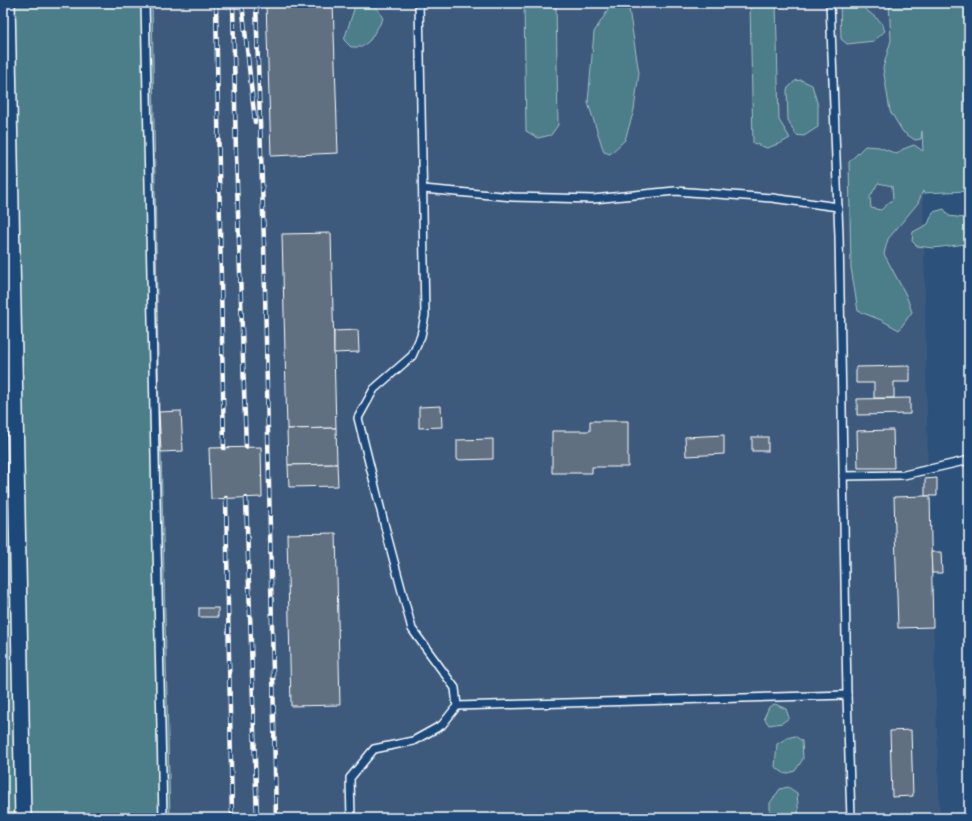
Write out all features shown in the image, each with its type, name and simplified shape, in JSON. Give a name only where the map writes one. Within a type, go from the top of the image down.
[{"type":"street","points":[[7,3],[23,818]]},
{"type":"lane","points":[[145,3],[163,818]]},
{"type":"lane","points":[[351,818],[350,778],[374,748],[413,742],[442,725],[457,706],[456,688],[412,628],[358,418],[374,389],[412,356],[421,336],[425,316],[419,3]]},
{"type":"lane","points":[[830,3],[838,207],[847,695],[851,818]]},
{"type":"lane","points":[[423,189],[513,197],[593,199],[675,191],[772,198],[838,207]]},
{"type":"lane","points":[[843,476],[904,475],[969,460]]},
{"type":"lane","points":[[457,706],[847,695]]},
{"type":"shaded area","points":[[152,3],[920,3],[928,470],[940,818],[170,818],[159,412]]},
{"type":"green space","points":[[3,3],[152,3],[159,412],[170,818],[3,818]]},
{"type":"green space","points":[[356,3],[367,3],[376,6],[383,19],[370,40],[362,47],[351,47],[344,40]]},
{"type":"green space","points":[[524,3],[556,3],[558,125],[551,135],[538,138],[526,131]]},
{"type":"green space","points":[[606,3],[628,3],[639,73],[634,110],[625,140],[610,154],[604,152],[588,103],[594,32],[608,10],[609,6]]},
{"type":"green space","points":[[750,3],[776,3],[779,120],[790,138],[767,148],[753,143]]},
{"type":"green space","points":[[840,3],[864,3],[864,8],[881,22],[885,31],[874,41],[847,44],[841,39]]},
{"type":"green space","points":[[889,3],[969,3],[969,191],[923,193],[923,191],[918,203],[888,239],[884,254],[906,295],[912,312],[899,330],[881,320],[858,311],[851,268],[849,162],[865,146],[879,147],[897,154],[903,149],[914,145],[923,151],[922,131],[921,139],[915,140],[903,132],[890,111],[883,68],[891,40]],"holes":[[[878,183],[892,186],[893,199],[881,210],[871,208],[870,197]]]},
{"type":"green space","points":[[801,80],[812,85],[818,106],[818,127],[804,136],[796,135],[788,120],[787,89],[795,81]]},
{"type":"green space","points":[[944,209],[949,216],[965,218],[969,231],[966,244],[933,248],[917,246],[912,241],[913,232],[928,224],[933,212]]},
{"type":"green space","points":[[775,704],[786,709],[789,718],[782,723],[769,725],[764,718],[769,707]]},
{"type":"green space","points":[[795,736],[802,741],[803,759],[795,771],[785,774],[775,767],[777,744],[787,738]]},
{"type":"green space","points":[[788,787],[797,793],[799,818],[770,818],[770,803],[780,789]]},
{"type":"building","points":[[266,3],[333,3],[338,153],[271,156]]},
{"type":"building","points":[[331,233],[336,428],[287,429],[282,234]]},
{"type":"building","points":[[358,330],[359,352],[334,353],[334,331]]},
{"type":"building","points":[[910,366],[910,382],[894,382],[894,398],[874,398],[874,383],[856,383],[856,367]]},
{"type":"building","points":[[910,398],[910,414],[857,415],[857,399]]},
{"type":"building","points":[[441,406],[442,427],[419,428],[419,407]]},
{"type":"building","points":[[181,411],[183,451],[161,452],[159,412]]},
{"type":"building","points":[[590,421],[628,421],[628,467],[592,467],[592,473],[552,473],[552,431],[590,431]]},
{"type":"building","points":[[336,428],[337,464],[288,465],[287,429]]},
{"type":"building","points":[[893,430],[894,468],[858,468],[857,431]]},
{"type":"building","points":[[724,435],[724,454],[686,456],[685,437]]},
{"type":"building","points":[[752,437],[768,437],[768,451],[752,451]]},
{"type":"building","points":[[493,439],[493,459],[457,460],[457,440]]},
{"type":"building","points":[[261,447],[262,497],[211,499],[209,448]]},
{"type":"building","points":[[337,464],[338,486],[289,487],[288,465]]},
{"type":"building","points":[[937,478],[937,496],[925,496],[925,479]]},
{"type":"building","points":[[930,496],[933,627],[898,628],[894,497]]},
{"type":"building","points":[[336,533],[340,705],[291,706],[287,534]]},
{"type":"building","points":[[931,552],[941,552],[942,573],[932,573]]},
{"type":"building","points":[[199,608],[218,608],[218,617],[199,617]]},
{"type":"building","points":[[911,730],[913,796],[892,797],[890,731]]},
{"type":"railway","points":[[216,3],[224,448]]},
{"type":"railway","points":[[233,3],[236,154],[246,447]]},
{"type":"railway","points":[[242,3],[255,122]]},
{"type":"railway","points":[[256,3],[264,243],[276,818]]},
{"type":"railway","points":[[226,498],[232,818]]},
{"type":"railway","points":[[246,498],[257,818]]}]
